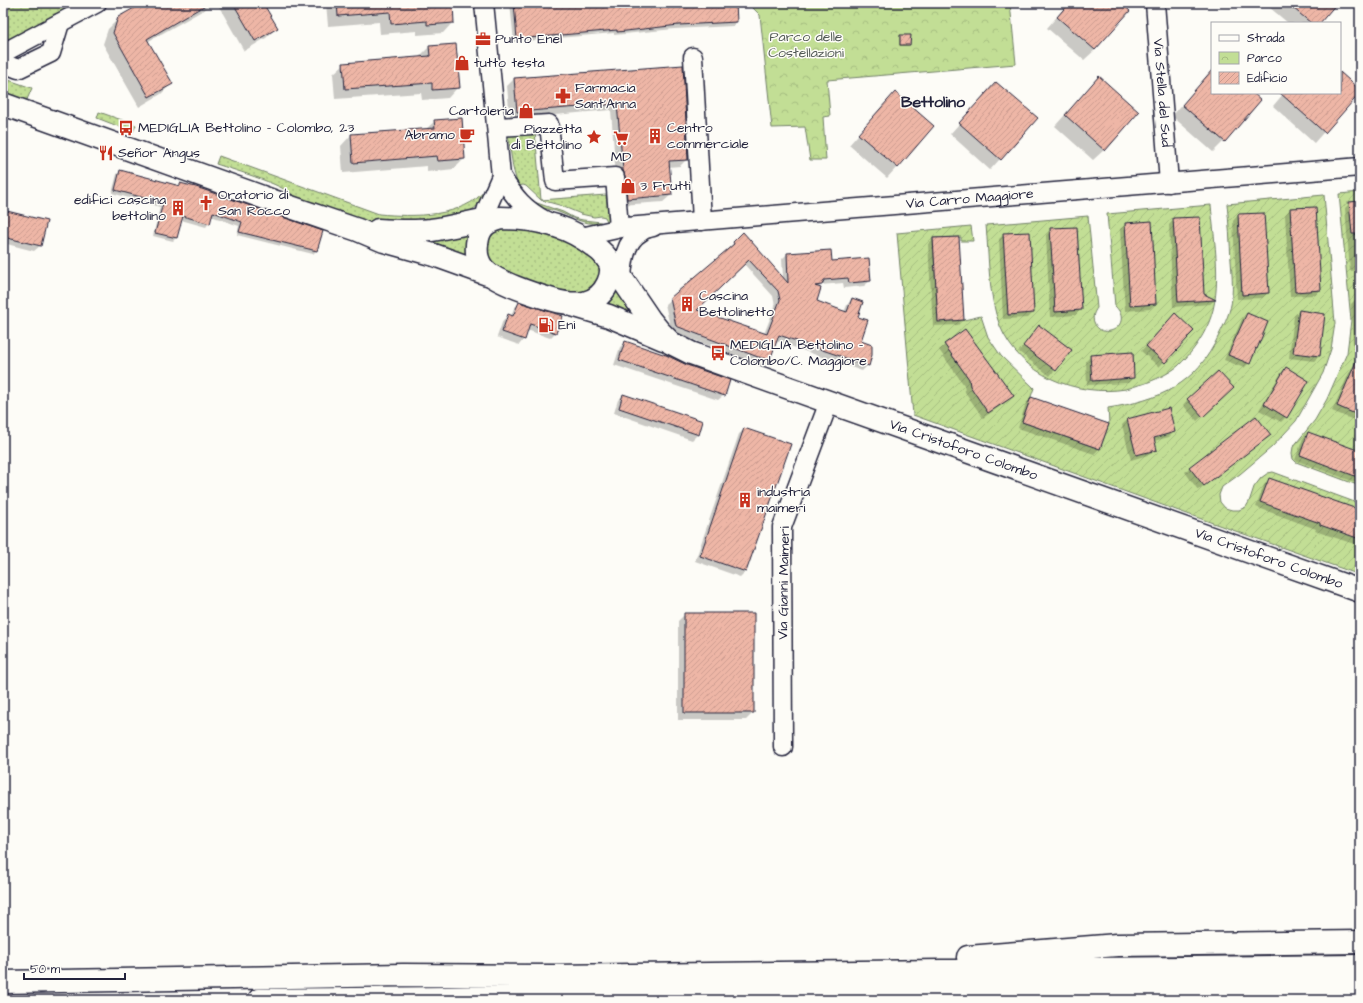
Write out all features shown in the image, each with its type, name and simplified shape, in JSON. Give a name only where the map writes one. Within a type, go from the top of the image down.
[{"type":"main road","points":[[3,104],[358,230],[384,241],[434,255],[493,276],[533,293],[599,312],[671,343]]},
{"type":"main road","name":"Via Cristoforo Colombo","points":[[488,223],[524,219],[550,223],[562,227],[581,237],[616,267],[650,320],[671,343],[701,356],[1360,590]]},
{"type":"main road","points":[[358,230],[415,231],[488,223]]},
{"type":"main road","points":[[488,223],[477,246],[478,260],[481,267],[493,276]]},
{"type":"main road","points":[[571,304],[581,304],[593,300],[606,287],[616,267]]},
{"type":"main road","points":[[554,976],[638,967],[697,963],[870,963],[951,959],[1118,945],[1360,942]]},
{"type":"main road","points":[[3,982],[403,975],[554,976],[1099,968],[1360,966]]},
{"type":"main road","points":[[258,1000],[404,997],[577,997],[1091,991],[1360,986]]},
{"type":"main road","points":[[577,997],[642,1000]]},
{"type":"street","points":[[3,53],[60,23],[78,8],[97,3]]},
{"type":"street","points":[[484,3],[501,176],[488,223]]},
{"type":"street","name":"Via Stella del Sud","points":[[1155,3],[1169,183]]},
{"type":"street","points":[[3,63],[18,69],[51,53],[60,23]]},
{"type":"street","points":[[693,58],[702,221]]},
{"type":"street","points":[[497,127],[549,124],[555,181],[615,177],[619,228]]},
{"type":"street","name":"Via Carro Maggiore","points":[[581,237],[619,228],[1360,167]]},
{"type":"street","points":[[501,176],[513,195],[526,208],[550,223]]},
{"type":"street","points":[[616,267],[637,234],[656,225]]},
{"type":"street","points":[[493,276],[513,288],[520,298],[569,314],[599,312]]},
{"type":"street","name":"Via Gianni Maimeri","points":[[783,747],[782,527],[829,402]]},
{"type":"green space","points":[[3,3],[74,3],[75,5],[3,45]]},
{"type":"green space","name":"Parco delle Costellazioni","points":[[748,3],[1010,3],[1016,64],[827,80],[830,116],[823,117],[826,160],[810,160],[805,127],[772,128],[760,15]]},
{"type":"green space","points":[[3,78],[32,88],[26,102],[3,97]]},
{"type":"green space","points":[[99,112],[136,125],[133,132],[97,118]]},
{"type":"green space","points":[[535,132],[541,200],[526,186],[518,186],[513,168],[508,134]]},
{"type":"green space","points":[[219,156],[379,214],[437,214],[465,206],[476,199],[486,189],[484,198],[478,205],[470,211],[450,219],[403,223],[362,221],[299,201],[294,195],[274,184],[216,164]]},
{"type":"green space","points":[[522,191],[534,202],[563,212],[574,218],[601,223],[583,222],[556,211],[535,205],[521,192]]},
{"type":"green space","points":[[1360,192],[1360,486],[1296,462],[1293,459],[1292,453],[1293,447],[1315,420],[1327,399],[1347,353],[1351,320],[1339,194]]},
{"type":"green space","points":[[606,195],[609,221],[607,221],[605,217],[594,217],[581,214],[559,205],[541,200]]},
{"type":"green space","points":[[1324,195],[1335,323],[1331,349],[1323,373],[1296,421],[1272,447],[1222,487],[1219,495],[1220,502],[1225,508],[1239,510],[1246,507],[1254,487],[1261,478],[1268,473],[1273,472],[1360,504],[1360,575],[913,415],[897,233],[971,226],[973,241],[961,241],[961,237],[933,238],[938,321],[964,320],[981,316],[988,337],[1001,356],[1034,388],[1022,422],[1100,449],[1109,424],[1108,408],[1127,405],[1160,395],[1174,387],[1187,378],[1199,366],[1210,352],[1219,335],[1229,312],[1232,293],[1227,204]]},
{"type":"green space","points":[[1211,205],[1217,280],[1213,309],[1209,322],[1200,340],[1174,369],[1152,381],[1126,389],[1107,391],[1088,389],[1069,386],[1035,370],[1021,358],[1009,343],[1000,326],[993,302],[986,225],[1088,216],[1097,308],[1093,320],[1098,328],[1103,331],[1109,331],[1115,329],[1119,325],[1121,319],[1120,313],[1115,306],[1107,214]]},
{"type":"green space","points":[[497,226],[559,233],[599,263],[600,277],[593,288],[579,294],[545,289],[497,269],[487,260],[487,236]]},
{"type":"green space","points":[[471,229],[468,258],[411,241]]},
{"type":"green space","points":[[615,283],[643,319],[601,305]]},
{"type":"building","points":[[143,3],[209,3],[147,39],[173,84],[149,97],[113,33],[118,17]]},
{"type":"building","points":[[233,3],[263,3],[278,28],[255,41]]},
{"type":"building","points":[[337,3],[453,3],[454,23],[427,25],[427,21],[391,24],[390,12],[338,16]]},
{"type":"building","points":[[514,3],[736,3],[737,22],[679,25],[617,32],[617,30],[517,39]]},
{"type":"building","points":[[1069,3],[1121,3],[1130,11],[1095,50],[1057,17]]},
{"type":"building","points":[[1287,3],[1337,3],[1321,22],[1310,22]]},
{"type":"building","points":[[900,35],[911,35],[910,45],[900,45]]},
{"type":"building","points":[[456,44],[460,88],[432,90],[432,83],[345,89],[343,63],[430,56],[429,46]]},
{"type":"building","name":"Centro commerciale","points":[[683,65],[688,160],[669,161],[672,195],[627,199],[617,104],[517,112],[514,78]]},
{"type":"building","points":[[1211,71],[1211,94],[1254,94],[1261,100],[1225,142],[1182,105]]},
{"type":"building","points":[[1341,73],[1360,90],[1360,93],[1325,133],[1281,94],[1341,94]]},
{"type":"building","points":[[1099,76],[1139,112],[1105,151],[1065,115]]},
{"type":"building","points":[[996,82],[1038,118],[1001,160],[959,123]]},
{"type":"building","points":[[895,92],[934,126],[898,168],[858,134]]},
{"type":"building","points":[[462,118],[465,159],[438,161],[437,156],[353,163],[351,134],[435,128],[434,120]]},
{"type":"building","points":[[120,170],[180,186],[180,183],[196,187],[323,231],[317,251],[239,232],[242,222],[213,212],[210,224],[183,216],[177,238],[155,233],[163,203],[115,190]]},
{"type":"building","points":[[1360,201],[1360,234],[1352,234],[1349,202]]},
{"type":"building","points":[[1316,207],[1321,290],[1295,292],[1290,208]]},
{"type":"building","points":[[3,210],[47,221],[41,246],[3,237]]},
{"type":"building","points":[[1264,213],[1269,293],[1242,295],[1238,214]]},
{"type":"building","points":[[1200,217],[1204,294],[1216,300],[1178,302],[1173,218]]},
{"type":"building","points":[[1152,221],[1156,304],[1130,306],[1125,223]]},
{"type":"building","points":[[1077,227],[1082,310],[1055,312],[1050,228]]},
{"type":"building","points":[[743,232],[788,283],[787,253],[831,250],[832,261],[869,258],[871,281],[849,283],[848,278],[824,280],[822,285],[815,286],[821,288],[817,301],[847,312],[852,298],[863,302],[858,317],[868,320],[861,341],[872,345],[872,355],[869,366],[779,335],[770,360],[758,357],[676,326],[670,298],[734,244],[733,242]],"holes":[[[749,260],[778,291],[780,300],[767,334],[697,310]]]},
{"type":"building","points":[[1030,232],[1034,313],[1008,315],[1003,233]]},
{"type":"building","points":[[959,237],[964,320],[938,322],[933,238]]},
{"type":"building","points":[[519,302],[563,316],[556,333],[530,324],[525,340],[502,332],[508,314],[513,316]]},
{"type":"building","points":[[1299,310],[1325,314],[1320,356],[1293,353]]},
{"type":"building","points":[[1175,313],[1194,331],[1165,363],[1146,346]]},
{"type":"building","points":[[1247,313],[1268,322],[1257,349],[1255,348],[1256,349],[1250,364],[1228,355]]},
{"type":"building","points":[[1039,325],[1072,350],[1056,371],[1023,346]]},
{"type":"building","points":[[965,329],[1014,396],[988,413],[970,386],[969,379],[944,344]]},
{"type":"building","points":[[625,341],[730,380],[725,396],[619,360]]},
{"type":"building","points":[[1133,352],[1134,378],[1092,381],[1090,355]]},
{"type":"building","points":[[1360,352],[1360,416],[1337,406]]},
{"type":"building","points":[[1286,367],[1309,381],[1287,418],[1264,404]]},
{"type":"building","points":[[1218,371],[1234,388],[1203,417],[1187,399]]},
{"type":"building","points":[[623,394],[703,421],[699,435],[619,408]]},
{"type":"building","points":[[1031,397],[1109,424],[1100,449],[1022,422]]},
{"type":"building","points":[[1169,408],[1175,432],[1154,438],[1157,450],[1136,455],[1127,419]]},
{"type":"building","points":[[1256,416],[1271,435],[1204,486],[1189,467]]},
{"type":"building","name":"industria maimeri","points":[[744,428],[791,444],[746,572],[700,556]]},
{"type":"building","points":[[1308,432],[1360,451],[1360,478],[1300,455]]},
{"type":"building","points":[[1269,478],[1360,510],[1360,539],[1260,502]]},
{"type":"building","points":[[684,613],[754,613],[754,713],[684,713]]},
{"type":"place","name":"Punto Enel","points":[[483,39]]},
{"type":"place","name":"tutto testa","points":[[462,63]]},
{"type":"place","name":"Farmacia Sant'Anna","points":[[563,96]]},
{"type":"place","name":"Cartoleria","points":[[526,111]]},
{"type":"place","name":"MEDIGLIA Bettolino - Colombo, 23","points":[[126,128]]},
{"type":"place","name":"Abramo","points":[[467,135]]},
{"type":"place","name":"Centro commerciale","points":[[655,136]]},
{"type":"place","name":"Piazzetta di Bettolino","points":[[594,137]]},
{"type":"place","name":"MD","points":[[621,138]]},
{"type":"place","name":"Señor Angus","points":[[106,153]]},
{"type":"place","name":"3 Frutti","points":[[628,186]]},
{"type":"place","name":"Oratorio di San Rocco","points":[[206,203]]},
{"type":"place","name":"edifici cascina bettolino","points":[[178,208]]},
{"type":"place","name":"Cascina Bettolinetto","points":[[687,304]]},
{"type":"place","name":"Eni","points":[[546,325]]},
{"type":"place","name":"MEDIGLIA Bettolino - Colombo/C. Maggiore","points":[[718,353]]},
{"type":"place","name":"industria maimeri","points":[[745,500]]},
{"type":"district","name":"Bettolino","points":[[933,102]]}]
